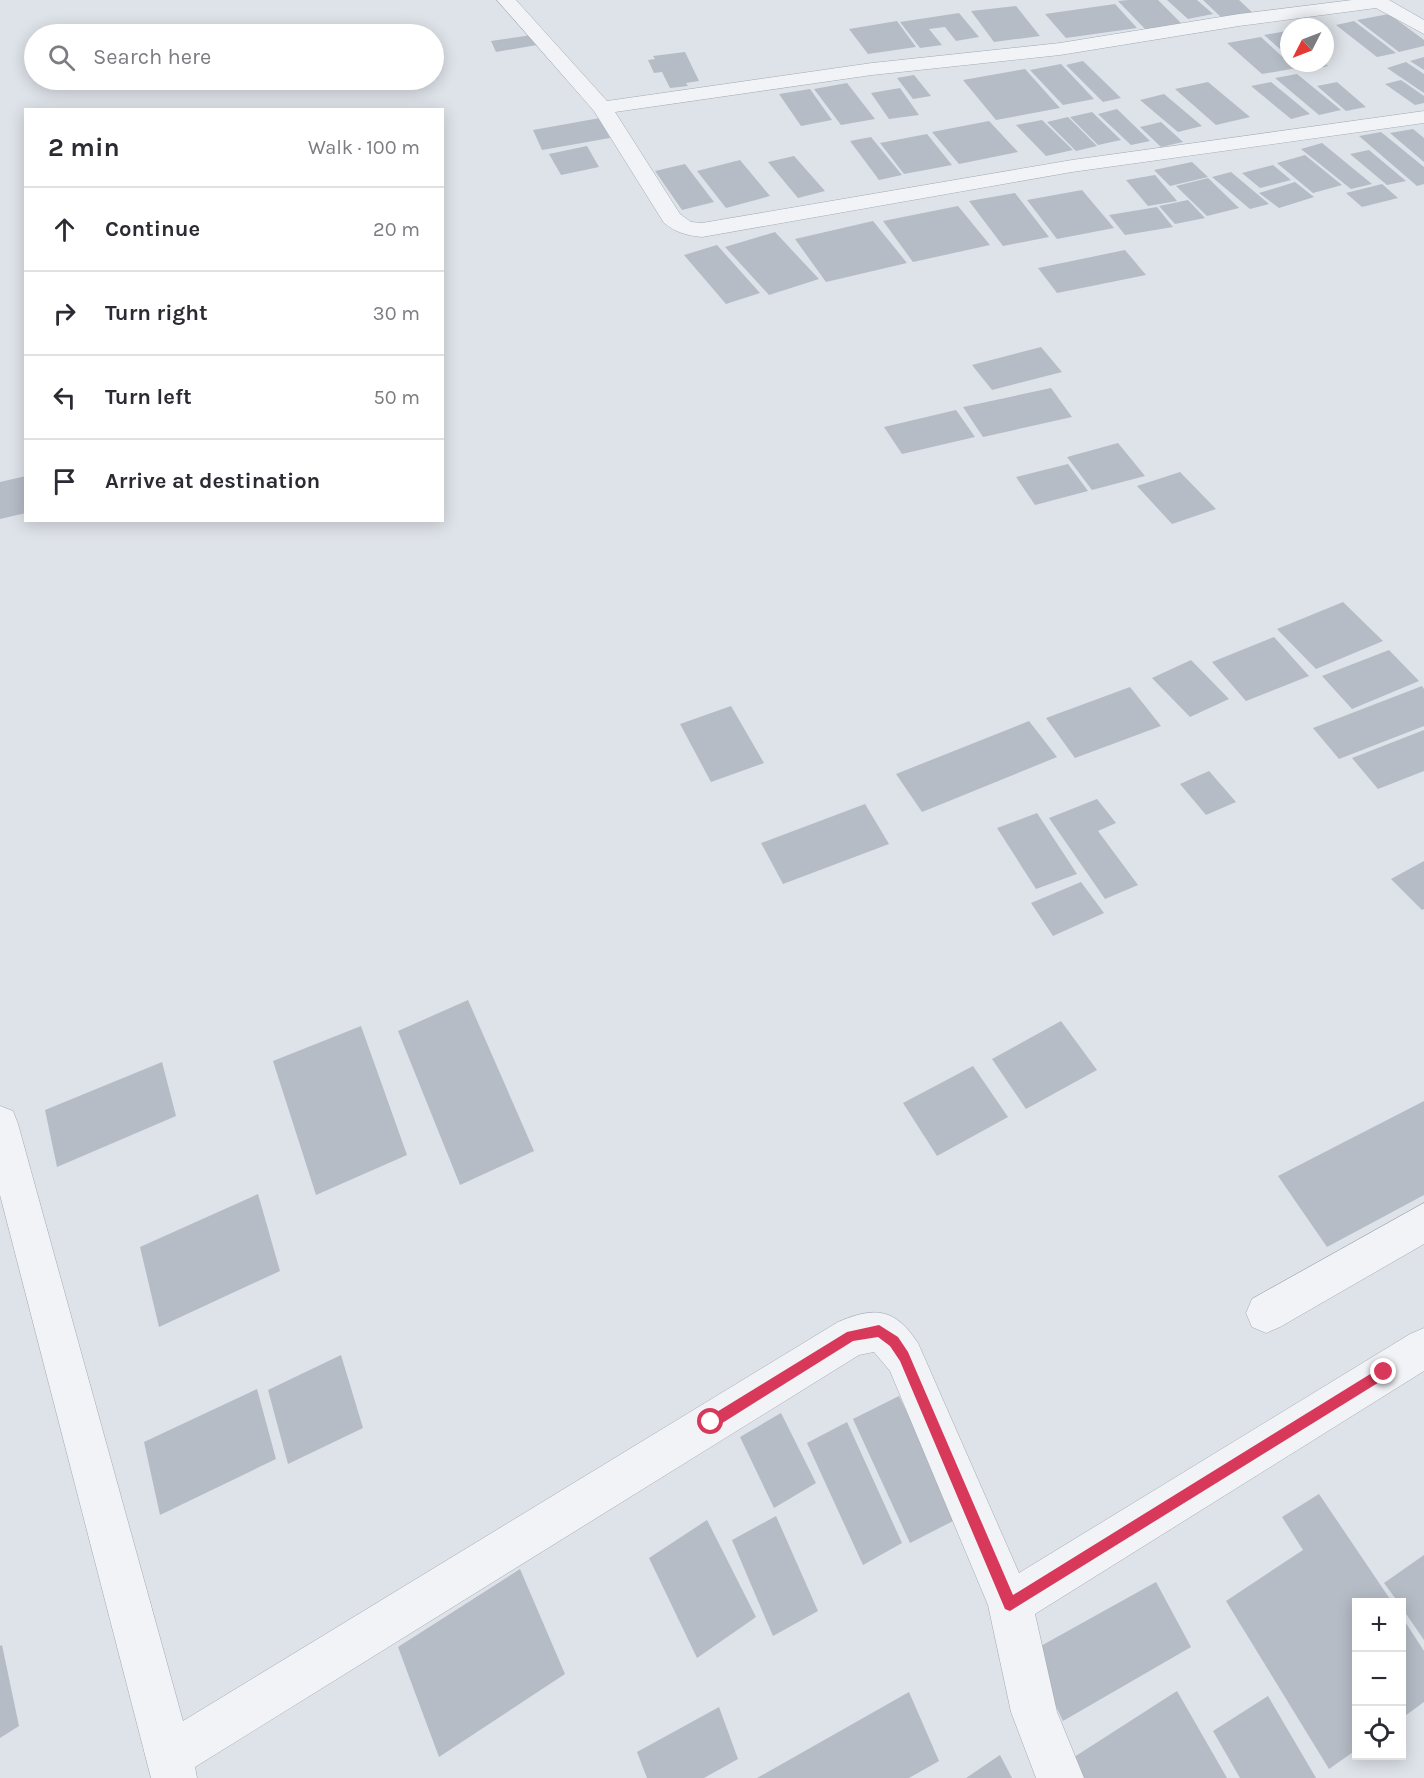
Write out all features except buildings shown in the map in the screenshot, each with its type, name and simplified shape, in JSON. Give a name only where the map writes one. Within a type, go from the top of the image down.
[{"type":"street","points":[[506,0],[602,108],[672,218],[685,228],[702,230],[1072,166],[1424,117]]},
{"type":"street","points":[[602,108],[872,69],[1060,49],[1239,20],[1378,1],[1424,28]]},
{"type":"street","points":[[0,1124],[172,1767],[852,1336],[879,1331],[894,1342],[904,1356],[1010,1604],[1034,1712],[1060,1778]]},
{"type":"street","points":[[1266,1313],[1424,1222]]},
{"type":"street","points":[[1010,1604],[1424,1348]]},
{"type":"route","points":[[711,1422],[852,1336],[879,1331],[894,1342],[904,1356],[1010,1604],[1384,1372]]}]
